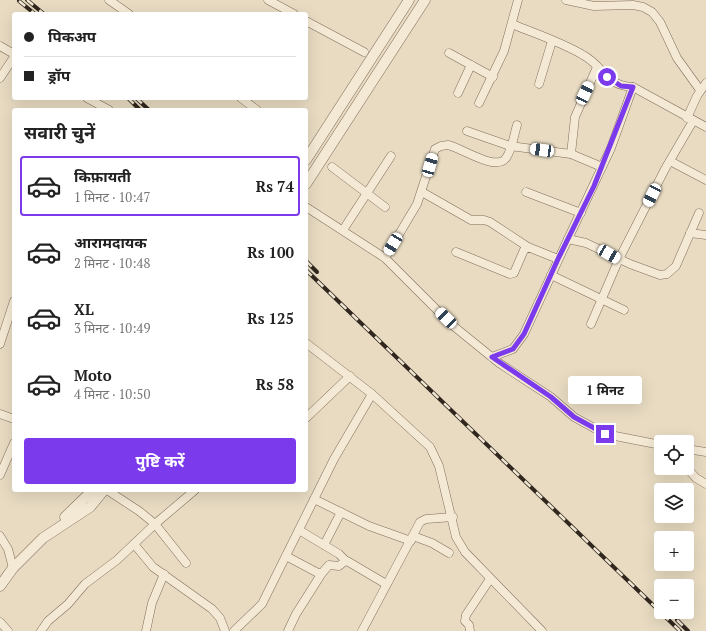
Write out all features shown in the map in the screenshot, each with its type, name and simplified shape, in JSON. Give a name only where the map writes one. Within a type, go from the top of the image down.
[{"type":"street","points":[[109,0],[126,12]]},
{"type":"street","points":[[268,0],[290,12]]},
{"type":"street","points":[[308,157],[409,0]]},
{"type":"street","points":[[308,181],[425,0]]},
{"type":"street","points":[[479,103],[493,77],[504,51],[518,0]]},
{"type":"street","points":[[566,0],[594,6],[633,5],[643,7],[652,12],[660,22],[677,58],[700,90]]},
{"type":"street","points":[[308,21],[364,52]]},
{"type":"street","points":[[512,24],[552,40],[585,56],[613,83],[621,86],[633,87],[706,127]]},
{"type":"street","points":[[539,84],[552,40]]},
{"type":"street","points":[[0,46],[12,54]]},
{"type":"street","points":[[449,53],[493,77]]},
{"type":"street","points":[[0,78],[12,58]]},
{"type":"street","points":[[458,93],[471,65]]},
{"type":"street","points":[[571,154],[575,117],[597,67]]},
{"type":"street","points":[[591,324],[619,259],[670,161],[690,119],[700,90],[706,83]]},
{"type":"street","points":[[492,357],[506,353],[517,344],[524,334],[602,168],[633,87]]},
{"type":"street","points":[[91,100],[105,108]]},
{"type":"street","points":[[244,100],[254,108]]},
{"type":"street","points":[[385,258],[409,218],[422,192],[435,149],[441,146],[455,146],[492,163],[502,162],[506,158],[517,126]]},
{"type":"street","points":[[468,131],[510,146],[571,154],[602,168]]},
{"type":"street","points":[[343,230],[391,156]]},
{"type":"street","points":[[670,161],[706,180]]},
{"type":"street","points":[[332,168],[367,192],[385,207]]},
{"type":"street","points":[[422,192],[471,220],[484,220],[490,222],[528,247],[558,259]]},
{"type":"street","points":[[526,192],[581,213]]},
{"type":"street","points":[[308,208],[385,258],[451,324],[492,357],[551,397],[574,417],[594,429],[620,438],[654,444]]},
{"type":"street","points":[[568,239],[586,243],[619,259],[660,275],[667,274],[676,266],[699,213]]},
{"type":"street","points":[[690,233],[706,235]]},
{"type":"street","points":[[456,252],[510,274],[514,273],[524,250],[528,247]]},
{"type":"street","points":[[551,275],[624,310]]},
{"type":"street","points":[[0,344],[12,307]]},
{"type":"street","points":[[308,344],[372,394],[430,447],[439,466],[453,517],[456,537],[465,552],[542,631]]},
{"type":"street","points":[[308,416],[350,376]]},
{"type":"street","points":[[234,631],[262,604],[334,459],[372,394]]},
{"type":"street","points":[[0,414],[12,418]]},
{"type":"street","points":[[0,475],[12,448]]},
{"type":"street","points":[[694,450],[706,452]]},
{"type":"street","points":[[693,475],[706,484]]},
{"type":"street","points":[[0,586],[13,568],[92,492]]},
{"type":"street","points":[[43,538],[90,507],[103,492]]},
{"type":"street","points":[[108,492],[139,511],[155,524],[186,563]]},
{"type":"street","points":[[41,631],[48,621],[68,604],[85,584],[117,560],[155,524],[193,492]]},
{"type":"street","points":[[314,499],[378,530],[432,543],[449,553]]},
{"type":"street","points":[[324,545],[341,512]]},
{"type":"street","points":[[362,631],[386,584],[412,539],[418,525],[422,520],[453,517]]},
{"type":"street","points":[[299,530],[339,554],[346,561],[386,584]]},
{"type":"street","points":[[0,536],[8,549],[13,568]]},
{"type":"street","points":[[134,544],[147,561],[212,609],[220,618],[225,631]]},
{"type":"street","points":[[286,556],[314,572],[322,573]]},
{"type":"street","points":[[288,631],[296,614],[322,573],[329,565],[339,566],[346,561]]},
{"type":"street","points":[[146,631],[152,603],[164,574]]},
{"type":"street","points":[[470,631],[469,625],[465,621],[466,615],[490,579]]},
{"type":"street","points":[[0,622],[8,631]]},
{"type":"railway","points":[[27,0],[42,12]]},
{"type":"railway","points":[[19,1],[33,12]]},
{"type":"railway","points":[[130,100],[138,108]]},
{"type":"railway","points":[[138,100],[147,108]]},
{"type":"railway","points":[[308,263],[317,272]]},
{"type":"railway","points":[[308,272],[680,631]]},
{"type":"railway","points":[[677,620],[688,631]]},
{"type":"route","points":[[605,434],[574,417],[551,397],[492,357],[506,353],[513,349],[524,334],[611,148],[633,87],[621,86],[613,83],[607,77]]}]
